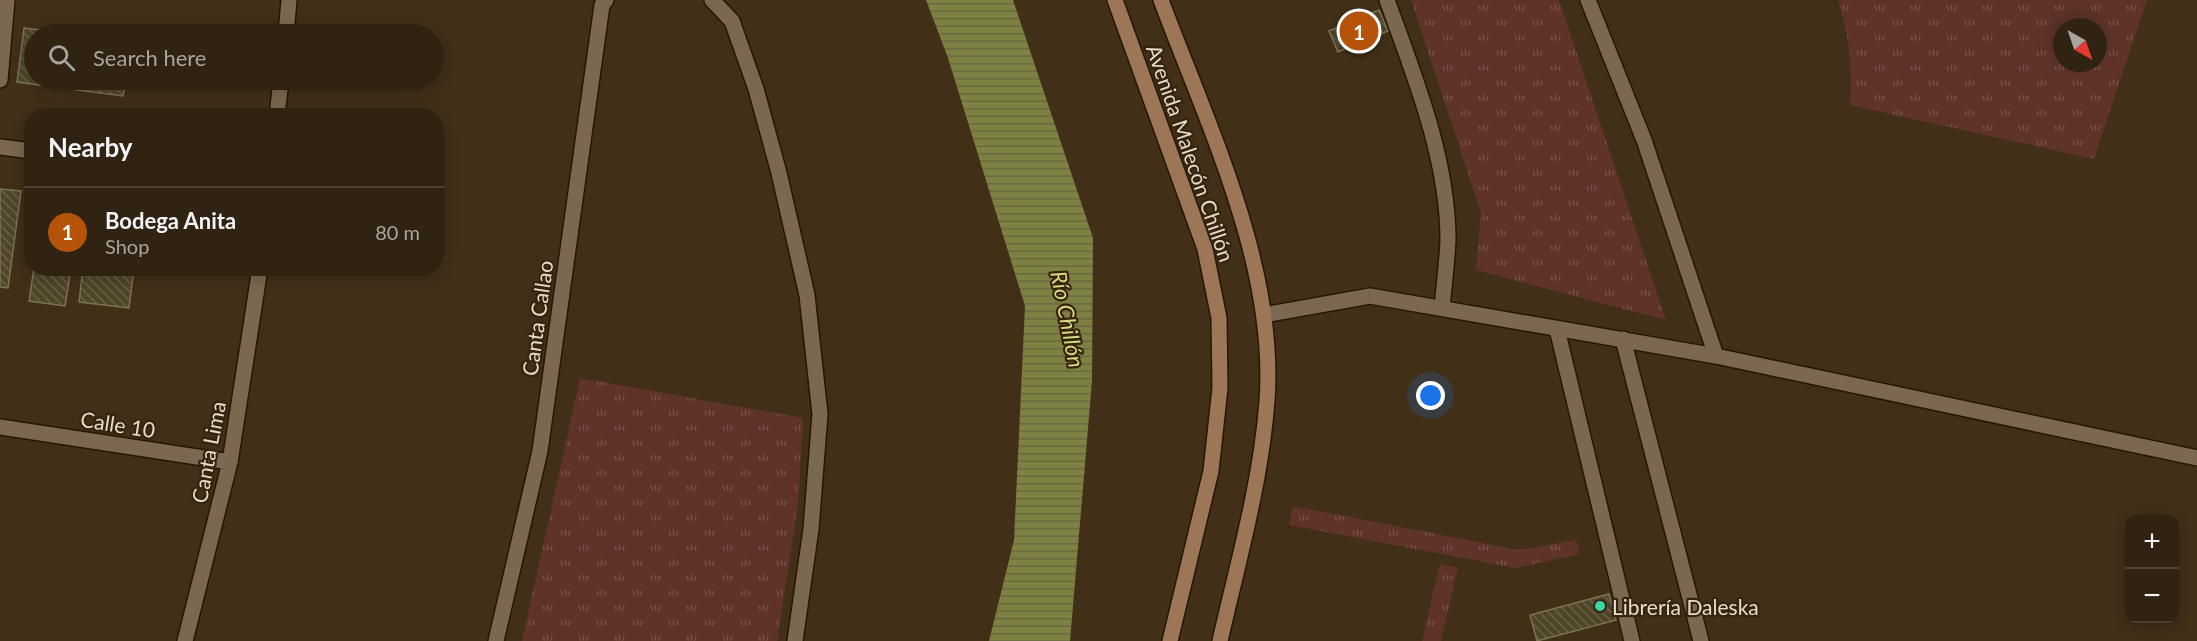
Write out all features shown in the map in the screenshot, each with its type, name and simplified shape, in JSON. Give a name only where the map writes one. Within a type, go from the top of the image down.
[{"type":"main road","name":"Avenida Malecón Chillón","points":[[1115,0],[1205,249],[1219,318],[1220,388],[1211,471],[1170,641]]},
{"type":"main road","name":"Avenida Malecón Chillón","points":[[1161,0],[1249,237],[1264,315],[1267,399],[1257,479],[1220,641]]},
{"type":"street","points":[[0,80],[7,0]]},
{"type":"street","points":[[287,24],[290,0]]},
{"type":"street","name":"Canta Callao","points":[[496,641],[540,451],[602,5],[606,0]]},
{"type":"street","points":[[712,0],[732,21],[756,89],[779,173],[807,295],[820,414],[812,529],[795,641]]},
{"type":"street","points":[[1387,0],[1424,104],[1440,177],[1448,239],[1442,308]]},
{"type":"street","points":[[1588,0],[1644,140],[1716,356]]},
{"type":"street","points":[[278,108],[280,90]]},
{"type":"street","points":[[0,147],[24,150]]},
{"type":"street","name":"Canta Lima","points":[[185,641],[230,462],[259,276]]},
{"type":"street","points":[[1264,315],[1370,296],[1716,356],[2197,458]]},
{"type":"street","points":[[1557,328],[1632,641]]},
{"type":"street","points":[[1623,339],[1701,641]]},
{"type":"street","name":"Calle 10","points":[[0,427],[230,462]]},
{"type":"green space","points":[[1411,0],[1559,0],[1666,320],[1476,270],[1481,213]]},
{"type":"green space","points":[[1838,0],[2147,0],[2094,159],[1850,105],[1851,78],[1847,39]]},
{"type":"green space","points":[[580,378],[803,418],[798,505],[777,641],[522,641]]},
{"type":"green space","points":[[1293,506],[1519,550],[1576,540],[1579,554],[1516,568],[1289,525]]},
{"type":"green space","points":[[1440,564],[1458,568],[1441,641],[1422,641]]},
{"type":"water","name":"Río Chillón","points":[[926,0],[1013,0],[1093,238],[1092,381],[1070,641],[989,641],[1014,540],[1025,306],[948,58]]},
{"type":"building","points":[[1379,10],[1388,31],[1338,52],[1329,31]]},
{"type":"building","points":[[24,28],[24,83],[17,82]]},
{"type":"building","points":[[78,90],[124,90],[123,96]]},
{"type":"building","points":[[0,189],[21,191],[8,288],[0,287]]},
{"type":"building","points":[[33,276],[70,276],[65,306],[29,301]]},
{"type":"building","points":[[82,276],[133,276],[129,308],[79,302]]},
{"type":"building","points":[[1609,594],[1616,620],[1537,641],[1530,615]]},
{"type":"place","name":"Bodega Anita","points":[[1359,31]]},
{"type":"place","name":"Librería Daleska","points":[[1600,606]]}]
